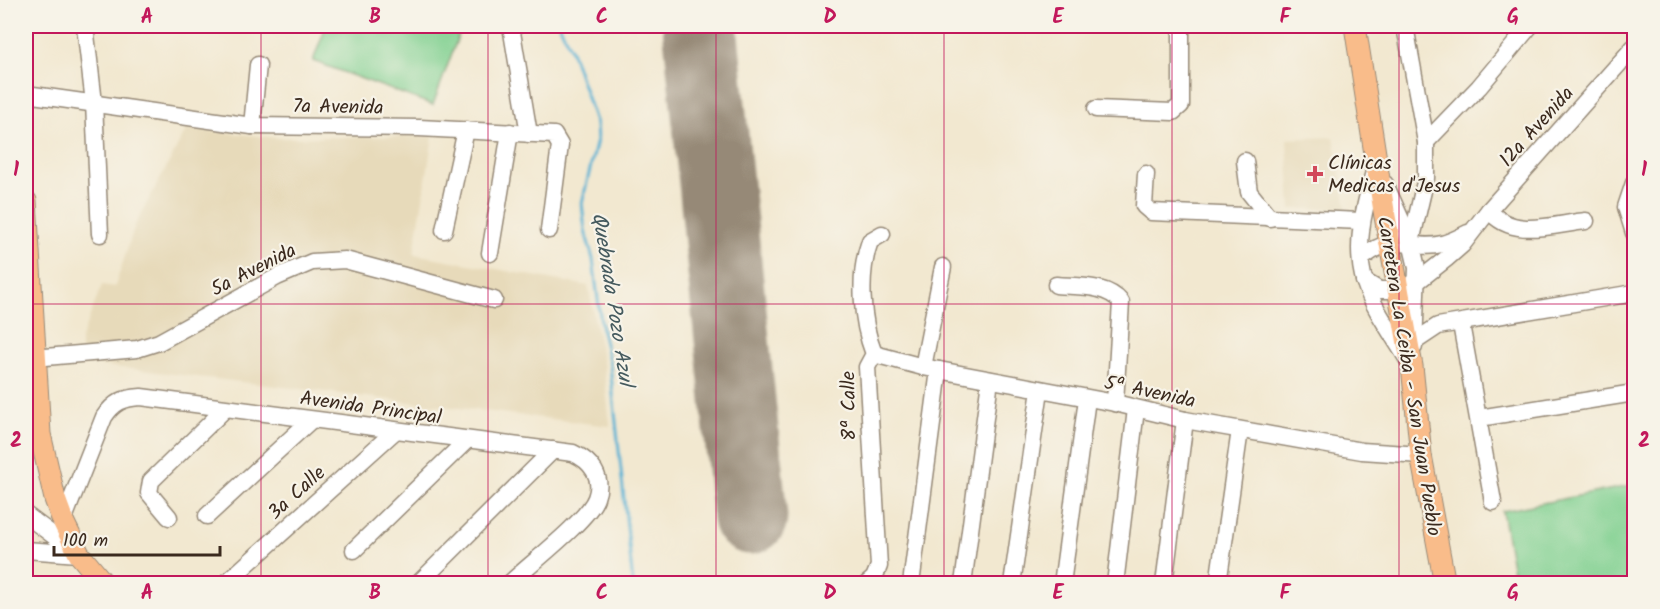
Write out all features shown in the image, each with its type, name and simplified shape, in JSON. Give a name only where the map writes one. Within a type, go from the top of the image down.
[{"type":"main road","name":"Carretera La Ceiba - San Juan Pueblo","points":[[1355,26],[1376,164],[1401,242],[1398,290],[1412,366],[1420,455],[1445,584]]},
{"type":"main road","points":[[26,201],[40,434],[55,499],[63,521],[79,554],[104,584]]},
{"type":"street","points":[[85,26],[93,103],[99,234]]},
{"type":"street","points":[[511,26],[529,134]]},
{"type":"street","points":[[1096,109],[1173,112],[1181,105],[1180,26]]},
{"type":"street","points":[[1405,26],[1426,142],[1426,178],[1401,242],[1418,281],[1412,366]]},
{"type":"street","points":[[1426,142],[1479,87],[1530,26]]},
{"type":"street","name":"12a Avenida","points":[[1398,290],[1418,281],[1462,245],[1470,232],[1635,47]]},
{"type":"street","points":[[252,126],[258,64]]},
{"type":"street","name":"7a Avenida","points":[[26,94],[252,126],[466,130],[554,135],[559,140],[549,230]]},
{"type":"street","points":[[444,230],[466,130]]},
{"type":"street","points":[[490,253],[510,132]]},
{"type":"street","points":[[1245,161],[1249,192],[1270,218]]},
{"type":"street","points":[[1376,164],[1361,221],[1364,281],[1372,300],[1412,366]]},
{"type":"street","points":[[1146,174],[1146,211],[1361,221]]},
{"type":"street","points":[[1635,183],[1626,207],[1635,232]]},
{"type":"street","points":[[1490,210],[1505,224],[1518,229],[1586,220]]},
{"type":"street","name":"12a Avenida","points":[[1401,242],[1440,244],[1470,232]]},
{"type":"street","name":"8ª Calle","points":[[867,584],[874,578],[879,566],[867,367],[874,354],[867,332],[863,290],[865,255],[870,241],[882,234]]},
{"type":"street","points":[[1362,258],[1373,249],[1401,242]]},
{"type":"street","name":"5a Avenida","points":[[34,358],[137,349],[159,342],[277,277],[312,262],[345,260],[494,300]]},
{"type":"street","points":[[911,584],[943,267]]},
{"type":"street","points":[[1364,281],[1379,290],[1398,290]]},
{"type":"street","points":[[1056,285],[1099,289],[1114,293],[1121,303],[1115,403]]},
{"type":"street","points":[[1414,342],[1438,326],[1461,324],[1635,293]]},
{"type":"street","points":[[1416,314],[1438,326]]},
{"type":"street","points":[[1461,324],[1493,502]]},
{"type":"street","name":"5ª Avenida","points":[[874,354],[990,380],[1115,403],[1185,420],[1362,451],[1420,455]]},
{"type":"street","points":[[963,584],[990,380]]},
{"type":"street","points":[[1012,584],[1040,390]]},
{"type":"street","points":[[1479,418],[1635,393]]},
{"type":"street","name":"Avenida Principal","points":[[63,521],[104,417],[112,405],[125,398],[141,397],[466,441],[573,453],[591,464],[599,483],[597,498],[579,520],[509,584]]},
{"type":"street","points":[[1062,584],[1087,399]]},
{"type":"street","points":[[169,517],[149,493],[151,481],[225,409]]},
{"type":"street","points":[[1115,584],[1136,409]]},
{"type":"street","points":[[207,516],[311,420]]},
{"type":"street","points":[[1164,584],[1185,420]]},
{"type":"street","points":[[1218,584],[1240,430]]},
{"type":"street","name":"3a Calle","points":[[225,584],[395,431]]},
{"type":"street","points":[[354,550],[466,441]]},
{"type":"street","points":[[418,584],[553,450]]},
{"type":"street","points":[[26,515],[79,554]]},
{"type":"street","points":[[26,550],[79,554]]},
{"type":"shaded area","points":[[187,129],[280,138],[433,136],[414,254],[588,286],[604,367],[610,426],[81,363],[81,339],[102,285],[115,287],[135,225]]},
{"type":"shaded area","name":"Clínicas Medicas d'Jesus","points":[[1334,137],[1346,208],[1291,209],[1287,139]]},
{"type":"green space","points":[[326,26],[462,26],[433,105],[313,61]]},
{"type":"green space","points":[[1634,485],[1634,580],[1619,584],[1515,583],[1502,511]]},
{"type":"waterway","name":"Quebrada Pozo Azul","points":[[560,26],[571,50],[596,124],[597,140],[582,203],[585,231],[593,259],[602,331],[610,365],[633,584]]},
{"type":"runway","points":[[700,26],[750,517]]},
{"type":"place","name":"Clínicas Medicas d'Jesus","points":[[1315,174]]}]
